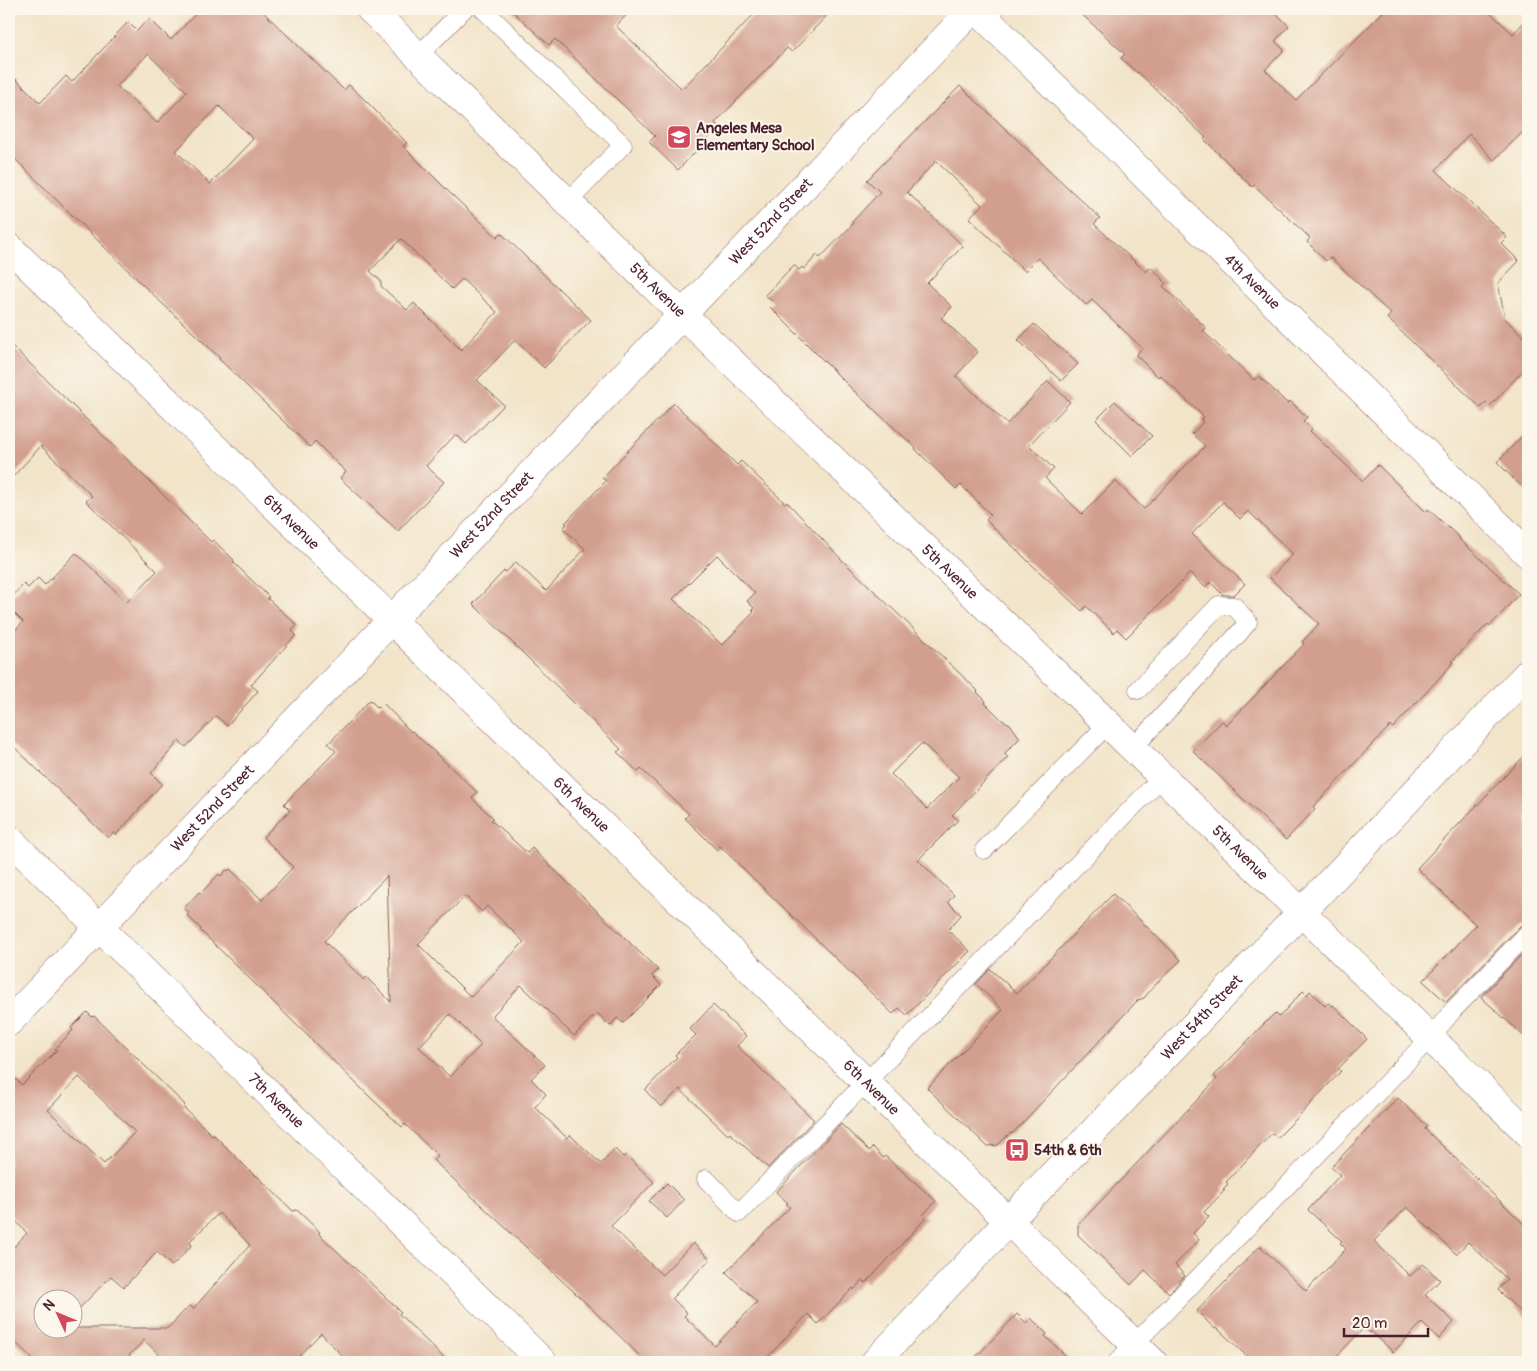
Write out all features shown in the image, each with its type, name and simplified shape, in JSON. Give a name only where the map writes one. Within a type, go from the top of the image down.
[{"type":"street","name":"5th Avenue","points":[[370,9],[682,314],[1133,748],[1528,1133]]},
{"type":"street","name":"West 52nd Street","points":[[9,1022],[682,314],[975,9]]},
{"type":"street","name":"4th Avenue","points":[[975,9],[1528,554]]},
{"type":"street","name":"6th Avenue","points":[[9,247],[1009,1222],[1135,1356]]},
{"type":"street","name":"West 54th Street","points":[[875,1362],[1528,673]]},
{"type":"street","name":"7th Avenue","points":[[9,839],[543,1362]]},
{"type":"lane","points":[[418,56],[464,9]]},
{"type":"lane","points":[[484,9],[623,145],[568,202]]},
{"type":"lane","points":[[1133,748],[1248,622],[1234,606],[1219,605],[1138,690]]},
{"type":"lane","points":[[984,850],[1108,724]]},
{"type":"lane","points":[[706,1179],[739,1213],[1162,777]]},
{"type":"lane","points":[[1135,1356],[1430,1038],[1454,1009],[1528,933]]},
{"type":"building","points":[[200,9],[260,9],[344,90],[349,85],[365,100],[407,143],[403,146],[450,193],[497,237],[501,233],[591,320],[544,368],[515,340],[477,380],[504,405],[466,444],[456,434],[426,466],[444,482],[398,531],[340,478],[346,472],[315,441],[310,447],[9,153],[9,72],[40,103],[66,76],[72,82],[128,22],[137,31],[149,18],[171,40]],"holes":[[[148,54],[187,92],[157,123],[117,86]],[[219,106],[253,139],[210,184],[176,151]],[[401,239],[452,289],[462,279],[497,312],[461,350],[414,303],[407,310],[381,286],[381,281],[370,271]]]},
{"type":"building","points":[[510,9],[632,9],[616,26],[682,89],[759,9],[833,9],[792,52],[787,48],[715,123],[719,127],[678,170],[649,142],[655,136],[555,39],[549,45]]},
{"type":"building","points":[[1076,9],[1272,9],[1289,26],[1275,41],[1284,50],[1265,70],[1296,100],[1386,9],[1486,9],[1513,34],[1528,18],[1528,127],[1494,160],[1469,134],[1436,170],[1507,237],[1501,243],[1519,261],[1498,283],[1505,319],[1528,341],[1528,365],[1490,406],[1486,402],[1481,408],[1387,318],[1391,314],[1330,257],[1326,261],[1307,242],[1310,238],[1254,185],[1252,187],[1204,139],[1206,138],[1121,58],[1125,54]]},
{"type":"building","points":[[960,86],[1100,218],[1094,224],[1146,272],[1151,267],[1166,283],[1163,286],[1206,328],[1203,331],[1254,380],[1259,376],[1288,404],[1290,401],[1307,417],[1303,421],[1312,429],[1310,431],[1363,481],[1378,465],[1426,512],[1428,509],[1519,594],[1490,626],[1488,624],[1452,661],[1454,662],[1393,728],[1390,726],[1313,807],[1315,809],[1286,840],[1193,751],[1222,721],[1227,725],[1304,644],[1302,642],[1319,624],[1270,578],[1293,554],[1248,511],[1240,519],[1223,502],[1192,534],[1245,584],[1234,595],[1223,595],[1210,582],[1205,587],[1190,573],[1126,638],[1117,629],[1114,633],[1086,606],[1082,611],[986,520],[991,515],[961,485],[956,489],[769,306],[773,302],[765,295],[794,265],[799,270],[802,267],[804,269],[817,255],[820,258],[853,224],[852,222],[880,192],[867,180]],"holes":[[[936,161],[982,205],[969,218],[1025,271],[1038,258],[1086,305],[1092,300],[1142,348],[1136,355],[1204,417],[1201,420],[1203,422],[1192,434],[1205,446],[1144,509],[1115,481],[1082,514],[1045,478],[1054,469],[1029,445],[1070,402],[1048,381],[1007,424],[956,376],[978,352],[941,318],[952,307],[927,283],[963,246],[907,192]]]},
{"type":"building","points":[[1034,324],[1078,364],[1061,381],[1018,340]]},
{"type":"building","points":[[9,343],[211,542],[213,540],[234,560],[233,562],[269,597],[267,598],[297,625],[292,631],[296,635],[251,685],[258,691],[227,726],[216,716],[186,747],[179,741],[151,773],[162,784],[116,835],[114,832],[108,838],[9,742],[9,637],[23,622],[9,608],[9,600],[24,584],[28,588],[38,578],[45,585],[76,553],[127,602],[157,571],[86,501],[92,496],[41,446],[9,481]]},
{"type":"building","points":[[1115,401],[1152,436],[1132,456],[1096,420]]},
{"type":"building","points":[[674,403],[737,465],[741,461],[785,503],[787,502],[842,560],[978,691],[986,701],[985,703],[1002,720],[1010,724],[1020,738],[1004,754],[1008,757],[952,815],[958,820],[918,860],[954,895],[948,902],[961,915],[948,930],[970,951],[907,1015],[899,1008],[893,1014],[720,846],[717,850],[685,818],[689,814],[641,769],[638,772],[617,752],[621,749],[473,604],[504,571],[506,572],[516,562],[546,591],[585,549],[563,528],[567,524],[565,523],[606,481],[602,478]],"holes":[[[717,555],[755,593],[747,601],[754,608],[752,610],[754,612],[722,645],[673,599]],[[922,743],[959,777],[927,809],[891,774]]]},
{"type":"building","points":[[1528,430],[1528,493],[1497,462]]},
{"type":"building","points":[[370,700],[378,708],[383,703],[411,732],[477,792],[472,798],[493,818],[491,820],[527,853],[532,848],[658,970],[652,976],[661,985],[623,1023],[617,1018],[610,1026],[597,1013],[574,1036],[521,985],[492,1016],[545,1065],[531,1079],[546,1094],[535,1107],[567,1138],[570,1135],[601,1164],[615,1149],[623,1157],[626,1155],[654,1182],[611,1226],[662,1275],[693,1243],[710,1259],[672,1298],[687,1313],[684,1316],[715,1346],[757,1302],[726,1272],[790,1207],[776,1192],[841,1124],[869,1151],[873,1147],[883,1158],[885,1156],[936,1201],[923,1215],[926,1218],[866,1283],[862,1280],[818,1324],[808,1314],[763,1362],[646,1362],[433,1160],[438,1156],[405,1124],[402,1127],[370,1097],[187,915],[189,913],[184,908],[199,892],[201,893],[219,874],[221,876],[226,870],[230,869],[262,900],[293,867],[263,837],[290,810],[284,804],[336,751],[328,744]],"holes":[[[387,876],[391,1002],[366,977],[364,980],[324,941]],[[465,896],[482,912],[487,906],[524,942],[471,997],[418,944]],[[450,1014],[481,1045],[450,1077],[419,1047]]]},
{"type":"building","points":[[1528,752],[1528,923],[1520,926],[1446,1002],[1423,981],[1476,925],[1417,868]]},
{"type":"building","points":[[1113,894],[1181,960],[1144,998],[1138,1000],[1012,1134],[1010,1133],[998,1145],[987,1146],[927,1088],[1003,1010],[976,984],[990,969],[1017,993]]},
{"type":"building","points":[[1528,948],[1528,1040],[1481,997]]},
{"type":"building","points":[[1303,991],[1307,995],[1310,991],[1325,1006],[1328,1003],[1333,1005],[1367,1039],[1338,1069],[1341,1071],[1300,1115],[1277,1138],[1272,1133],[1226,1182],[1228,1184],[1223,1189],[1225,1190],[1204,1212],[1209,1217],[1193,1233],[1199,1240],[1175,1265],[1185,1276],[1169,1293],[1145,1270],[1131,1285],[1078,1235],[1078,1225],[1217,1079],[1214,1076],[1258,1030],[1275,1013],[1279,1017]]},
{"type":"building","points":[[713,1005],[746,1036],[737,1046],[814,1120],[768,1168],[730,1133],[728,1135],[680,1089],[661,1107],[645,1090],[677,1057],[675,1055],[696,1035],[690,1029]]},
{"type":"building","points":[[87,1012],[92,1017],[94,1016],[185,1105],[183,1107],[213,1136],[293,1211],[297,1210],[320,1232],[318,1233],[401,1312],[399,1314],[448,1362],[348,1362],[321,1333],[293,1362],[167,1362],[144,1340],[123,1362],[36,1362],[9,1336],[9,1252],[27,1233],[9,1214],[9,1073],[22,1085],[57,1050],[55,1049],[73,1030],[71,1028]],"holes":[[[79,1077],[135,1132],[104,1164],[48,1110]],[[219,1213],[250,1245],[193,1309],[190,1305],[168,1328],[82,1328],[82,1338],[32,1338],[32,1288],[82,1288],[82,1306],[111,1276],[124,1287],[157,1252],[172,1266],[192,1245],[189,1242]]]},
{"type":"building","points":[[1398,1098],[1427,1126],[1425,1129],[1528,1228],[1528,1319],[1498,1290],[1507,1279],[1468,1242],[1456,1254],[1407,1207],[1374,1241],[1410,1276],[1423,1264],[1440,1280],[1425,1295],[1454,1322],[1439,1339],[1422,1323],[1393,1352],[1371,1331],[1370,1333],[1364,1328],[1331,1362],[1253,1362],[1197,1311],[1260,1246],[1306,1291],[1346,1249],[1340,1243],[1342,1241],[1308,1210],[1340,1175],[1331,1167]]},
{"type":"building","points":[[667,1183],[684,1200],[667,1218],[649,1201]]},
{"type":"building","points":[[1017,1314],[1026,1323],[1031,1318],[1047,1334],[1045,1336],[1072,1362],[971,1362]]},
{"type":"place","name":"Angeles Mesa Elementary School","points":[[679,137]]},
{"type":"place","name":"54th & 6th","points":[[1017,1150]]}]
